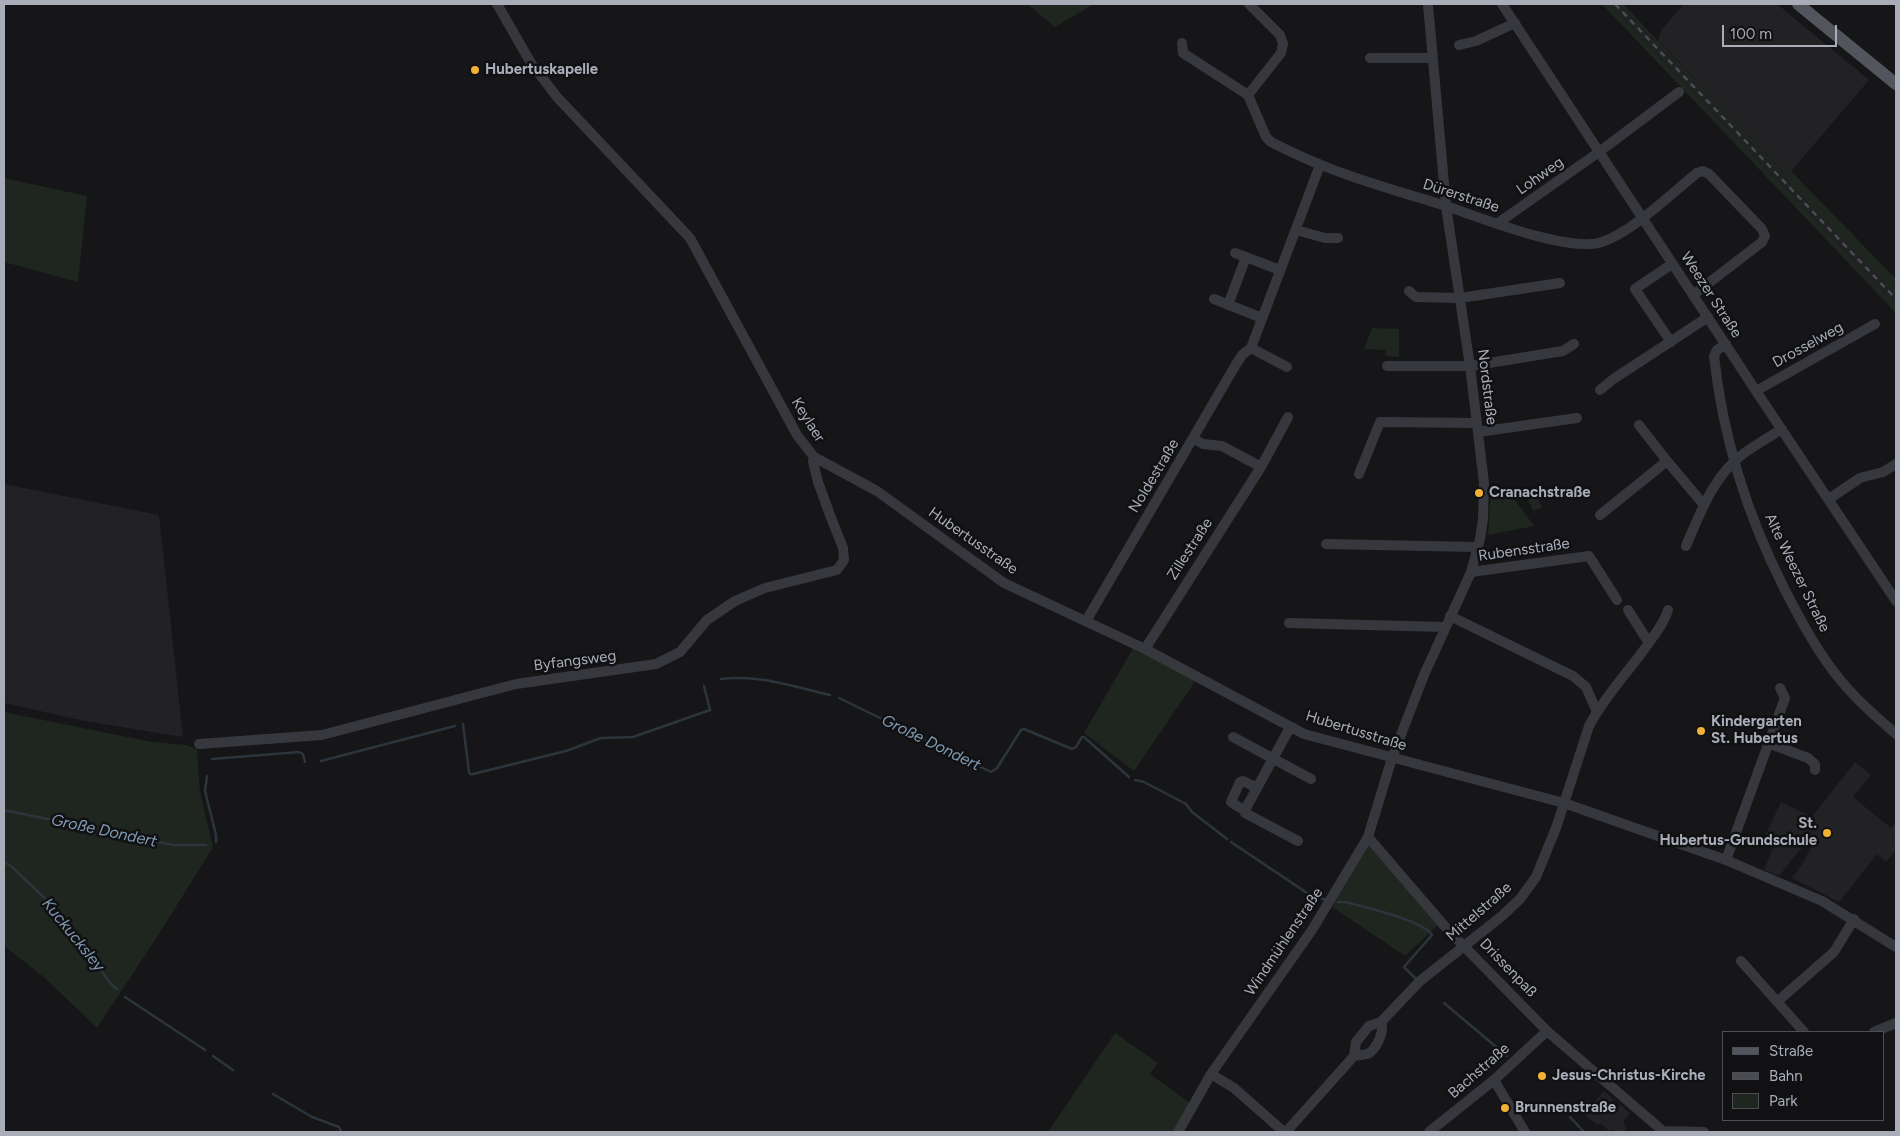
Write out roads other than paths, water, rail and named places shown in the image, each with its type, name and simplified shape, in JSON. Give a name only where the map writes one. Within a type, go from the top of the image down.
[{"type":"main road","points":[[1798,4],[1896,84]]},
{"type":"street","name":"Keylaer","points":[[497,4],[531,63],[557,97],[690,238],[797,435],[814,457]]},
{"type":"street","points":[[1182,43],[1182,53],[1248,95],[1281,53],[1283,44],[1280,35],[1249,4]]},
{"type":"street","name":"Nordstraße","points":[[1392,758],[1424,675],[1470,572],[1483,518],[1485,492],[1470,366],[1446,206],[1428,4]]},
{"type":"street","name":"Weezer Straße","points":[[1502,4],[1896,601]]},
{"type":"street","points":[[1459,45],[1476,41],[1515,23]]},
{"type":"street","points":[[1370,58],[1432,58]]},
{"type":"street","name":"Lohweg","points":[[1498,224],[1679,92]]},
{"type":"street","name":"Dürerstraße","points":[[1248,95],[1266,137],[1271,142],[1320,165],[1498,224],[1553,240],[1586,245],[1613,238],[1696,173],[1703,171],[1709,174],[1762,229],[1765,236],[1762,242],[1694,295]]},
{"type":"street","name":"Noldestraße","points":[[1086,621],[1235,366],[1242,355],[1251,348],[1320,165]]},
{"type":"street","points":[[1296,230],[1325,238],[1338,238]]},
{"type":"street","points":[[1235,253],[1280,270]]},
{"type":"street","points":[[1228,305],[1246,257]]},
{"type":"street","points":[[1670,342],[1635,289],[1672,264]]},
{"type":"street","points":[[1409,291],[1416,297],[1460,298],[1560,284]]},
{"type":"street","points":[[1214,300],[1262,318]]},
{"type":"street","points":[[1600,390],[1612,380],[1708,317]]},
{"type":"street","name":"Drosselweg","points":[[1756,391],[1875,324]]},
{"type":"street","points":[[1387,366],[1470,366],[1564,351],[1574,344]]},
{"type":"street","name":"Alte Weezer Straße","points":[[1726,344],[1717,350],[1714,356],[1729,448],[1750,514],[1768,558],[1809,635],[1834,672],[1852,693],[1896,734]]},
{"type":"street","points":[[1251,348],[1288,367]]},
{"type":"street","name":"Zillestraße","points":[[1145,649],[1261,467],[1288,417]]},
{"type":"street","points":[[1359,474],[1380,422],[1477,428],[1577,418]]},
{"type":"street","points":[[1638,424],[1704,505]]},
{"type":"street","points":[[1686,546],[1704,505],[1720,478],[1741,456],[1782,429]]},
{"type":"street","points":[[1194,439],[1203,444],[1222,446],[1261,467]]},
{"type":"street","name":"Hubertusstraße","points":[[814,457],[877,491],[1004,583],[1145,649],[1304,734],[1564,803],[1726,860],[1822,901],[1896,947]]},
{"type":"street","name":"Byfangsweg","points":[[199,744],[322,735],[516,684],[656,664],[680,652],[707,620],[735,601],[765,588],[837,570],[842,565],[844,560],[843,548],[818,482],[812,462],[814,457]]},
{"type":"street","points":[[1600,515],[1667,461]]},
{"type":"street","points":[[1829,499],[1860,478],[1883,472],[1896,464]]},
{"type":"street","points":[[818,482],[830,467]]},
{"type":"street","points":[[1326,544],[1477,547]]},
{"type":"street","name":"Rubensstraße","points":[[1470,572],[1589,556],[1617,600]]},
{"type":"street","points":[[1628,610],[1649,643]]},
{"type":"street","name":"Mittelstraße","points":[[1285,1132],[1354,1056],[1356,1042],[1369,1026],[1381,1022],[1420,981],[1509,910],[1520,899],[1536,877],[1556,828],[1589,726],[1597,712],[1649,643],[1666,617],[1668,610]]},
{"type":"street","points":[[1450,616],[1573,676],[1586,687],[1597,712]]},
{"type":"street","points":[[1289,623],[1445,627]]},
{"type":"street","points":[[1726,860],[1785,698],[1780,688]]},
{"type":"street","points":[[1244,809],[1292,727]]},
{"type":"street","points":[[1233,737],[1311,779]]},
{"type":"street","points":[[1768,744],[1808,758],[1814,764],[1814,770]]},
{"type":"street","name":"Windmühlenstraße","points":[[1178,1132],[1211,1074],[1312,930],[1368,837],[1392,758]]},
{"type":"street","points":[[1257,788],[1243,781],[1240,782],[1230,800],[1244,809],[1245,813],[1298,841]]},
{"type":"street","name":"Drissenpaß","points":[[1368,837],[1448,930],[1547,1031],[1664,1132]]},
{"type":"street","points":[[1778,1001],[1834,952],[1854,920]]},
{"type":"street","points":[[1741,961],[1803,1031]]},
{"type":"street","name":"Mittelstraße","points":[[1354,1056],[1367,1054],[1372,1050],[1382,1033],[1383,1025],[1381,1022]]},
{"type":"street","points":[[1876,1031],[1896,1023]]},
{"type":"street","name":"Bachstraße","points":[[1429,1132],[1494,1080],[1547,1031]]},
{"type":"street","points":[[1211,1074],[1234,1088],[1285,1132]]},
{"type":"street","points":[[1494,1080],[1525,1132]]},
{"type":"street","points":[[1664,1132],[1704,1132]]},
{"type":"waterway","name":"Große Dondert","points":[[721,679],[749,678],[763,680],[830,695]]},
{"type":"waterway","name":"Große Dondert","points":[[463,724],[469,772],[473,774],[566,751],[601,738],[633,737],[710,710],[704,686]]},
{"type":"waterway","name":"Große Dondert","points":[[839,698],[991,772],[997,768],[1021,730],[1024,729],[1072,749],[1084,737],[1129,777]]},
{"type":"waterway","name":"Große Dondert","points":[[321,761],[455,726]]},
{"type":"waterway","name":"Große Dondert","points":[[212,759],[299,752],[303,754],[305,762]]},
{"type":"waterway","name":"Große Dondert","points":[[207,776],[205,791],[216,842]]},
{"type":"waterway","points":[[1135,780],[1144,782],[1186,804],[1192,812],[1227,839]]},
{"type":"waterway","name":"Große Dondert","points":[[4,810],[173,845],[206,845]]},
{"type":"waterway","points":[[1231,842],[1307,893],[1326,900]]},
{"type":"waterway","name":"Kuckucksley","points":[[4,862],[11,866],[54,907],[74,930],[110,983],[117,989]]},
{"type":"waterway","points":[[1338,902],[1345,902],[1392,915],[1426,929],[1432,935],[1404,967],[1416,979]]},
{"type":"waterway","name":"Kuckucksley","points":[[125,997],[205,1050]]},
{"type":"waterway","points":[[1444,1003],[1507,1056]]},
{"type":"waterway","name":"Kuckucksley","points":[[213,1056],[233,1070]]},
{"type":"waterway","name":"Kuckucksley","points":[[273,1094],[312,1117],[339,1127],[341,1131]]},
{"type":"waterway","points":[[1570,1117],[1584,1132]]},
{"type":"railway","points":[[1615,4],[1896,299]]},
{"type":"place","name":"Hubertuskapelle","points":[[475,70]]},
{"type":"place","name":"Cranachstraße","points":[[1479,493]]},
{"type":"place","name":"Kindergarten St. Hubertus","points":[[1701,731]]},
{"type":"place","name":"St. Hubertus-Grundschule","points":[[1827,833]]},
{"type":"place","name":"Jesus-Christus-Kirche","points":[[1542,1076]]},
{"type":"place","name":"Brunnenstraße","points":[[1505,1108]]}]
